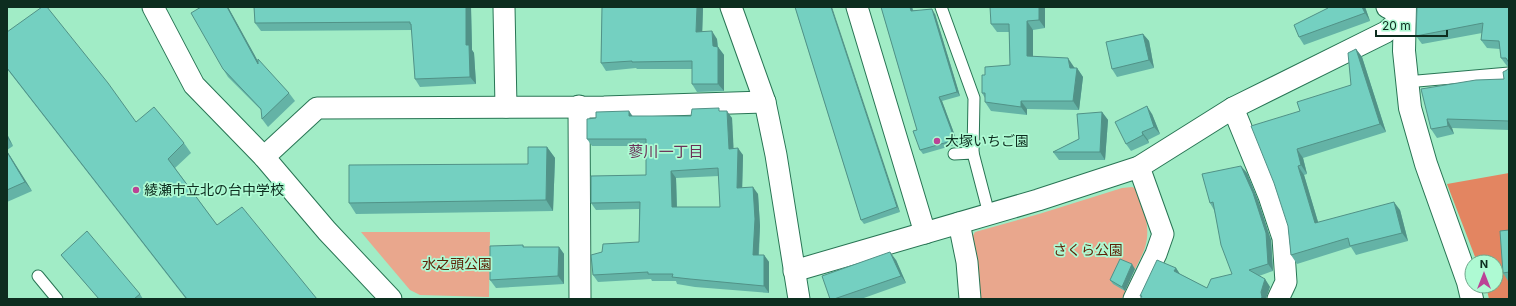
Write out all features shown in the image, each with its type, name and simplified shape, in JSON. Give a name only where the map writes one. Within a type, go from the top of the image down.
[{"type":"street","points":[[504,7],[506,107]]},
{"type":"street","points":[[731,7],[765,102],[776,155],[794,271],[800,299]]},
{"type":"street","points":[[857,7],[926,233]]},
{"type":"street","points":[[159,9],[194,85],[264,157],[327,231],[392,299]]},
{"type":"street","points":[[794,271],[926,233],[1139,167],[1233,108],[1386,32],[1399,10]]},
{"type":"street","points":[[1399,10],[1406,82],[1410,108],[1417,136],[1468,282],[1472,299]]},
{"type":"street","points":[[264,157],[317,108],[747,104],[765,102]]},
{"type":"street","points":[[579,106],[580,299]]},
{"type":"street","points":[[1233,108],[1269,196],[1283,238],[1286,282],[1278,299]]},
{"type":"street","points":[[1134,299],[1156,254],[1163,234],[1139,167]]},
{"type":"street","points":[[959,223],[967,262],[970,299]]},
{"type":"lane","points":[[941,7],[974,98],[973,153],[989,214]]},
{"type":"lane","points":[[1406,82],[1509,73]]},
{"type":"lane","points":[[954,154],[973,153]]},
{"type":"lane","points":[[38,276],[57,299]]},
{"type":"green space","name":"さくら公園","points":[[1122,188],[1135,188],[1144,211],[1147,226],[1147,240],[1144,251],[1122,299],[978,299],[971,239],[975,232]]},
{"type":"green space","name":"水之頭公園","points":[[361,232],[490,232],[489,297],[420,295],[410,290]]},
{"type":"shaded area","points":[[1509,173],[1509,299],[1489,299],[1488,294],[1504,294],[1504,254],[1474,254],[1447,184]]},
{"type":"building","points":[[42,7],[47,7],[108,83],[136,122],[154,107],[184,143],[168,159],[217,225],[242,207],[317,299],[187,299],[7,68],[7,32]]},
{"type":"building","points":[[201,7],[227,7],[258,64],[258,59],[289,93],[262,119],[261,109],[223,69],[191,13]]},
{"type":"building","points":[[254,7],[466,7],[466,45],[469,45],[470,77],[415,79],[410,22],[255,23]]},
{"type":"building","points":[[602,7],[697,7],[696,32],[712,31],[713,46],[718,47],[718,84],[692,84],[692,61],[632,61],[601,63]]},
{"type":"building","points":[[795,7],[831,7],[897,207],[861,220]]},
{"type":"building","points":[[881,7],[910,7],[911,11],[932,9],[957,92],[939,97],[955,140],[920,150],[913,131],[917,130]]},
{"type":"building","points":[[990,7],[1039,7],[1039,20],[1027,21],[1027,56],[1068,58],[1070,68],[1077,68],[1073,101],[1021,101],[1021,107],[985,102],[985,93],[982,93],[982,75],[985,75],[985,67],[1010,65],[1009,24],[991,24]]},
{"type":"building","points":[[1328,7],[1362,7],[1365,13],[1299,37],[1294,25]]},
{"type":"building","points":[[1417,7],[1509,7],[1509,63],[1506,58],[1501,58],[1499,41],[1481,40],[1483,23],[1416,36]]},
{"type":"building","points":[[1143,34],[1149,60],[1112,69],[1106,42]]},
{"type":"building","points":[[1356,49],[1380,124],[1297,149],[1301,165],[1298,166],[1315,223],[1394,202],[1402,233],[1350,246],[1348,238],[1291,255],[1288,226],[1274,183],[1251,126],[1300,111],[1297,102],[1351,85],[1348,53]]},
{"type":"building","points":[[1509,67],[1509,121],[1447,119],[1448,126],[1431,129],[1421,89],[1476,80],[1504,79],[1503,72]]},
{"type":"building","points":[[1147,106],[1154,127],[1142,132],[1143,135],[1126,144],[1115,122]]},
{"type":"building","points":[[719,108],[719,111],[727,111],[729,149],[738,148],[737,188],[753,187],[755,219],[753,255],[764,255],[764,286],[672,277],[673,274],[648,274],[648,272],[593,275],[591,255],[602,252],[603,244],[639,242],[640,202],[591,203],[591,176],[646,175],[646,139],[587,139],[587,119],[596,118],[596,112],[629,111],[629,116],[691,116],[692,109]],"holes":[[[718,168],[720,207],[672,207],[671,171]]]},
{"type":"building","points":[[1102,112],[1100,152],[1053,152],[1079,139],[1077,114]]},
{"type":"building","points":[[528,147],[547,147],[546,200],[349,203],[349,165],[528,164]]},
{"type":"building","points":[[7,152],[25,182],[7,190]]},
{"type":"building","points":[[1241,166],[1253,193],[1266,233],[1268,264],[1249,270],[1265,279],[1261,292],[1261,299],[1140,299],[1157,260],[1176,268],[1174,271],[1207,288],[1211,279],[1232,274],[1221,245],[1213,202],[1210,203],[1202,174]]},
{"type":"building","points":[[1509,230],[1509,272],[1504,273],[1504,254],[1502,254],[1500,231]]},
{"type":"building","points":[[87,231],[140,294],[134,299],[99,299],[61,255]]},
{"type":"building","points":[[523,245],[523,247],[559,247],[558,276],[490,280],[490,246]]},
{"type":"building","points":[[890,252],[901,276],[834,299],[830,299],[822,276]]},
{"type":"building","points":[[1120,259],[1132,264],[1122,287],[1110,280]]},
{"type":"place","name":"大塚いちご園","points":[[937,141]]},
{"type":"place","name":"綾瀬市立北の台中学校","points":[[136,190]]},
{"type":"district","name":"蓼川一丁目","points":[[666,152]]}]
